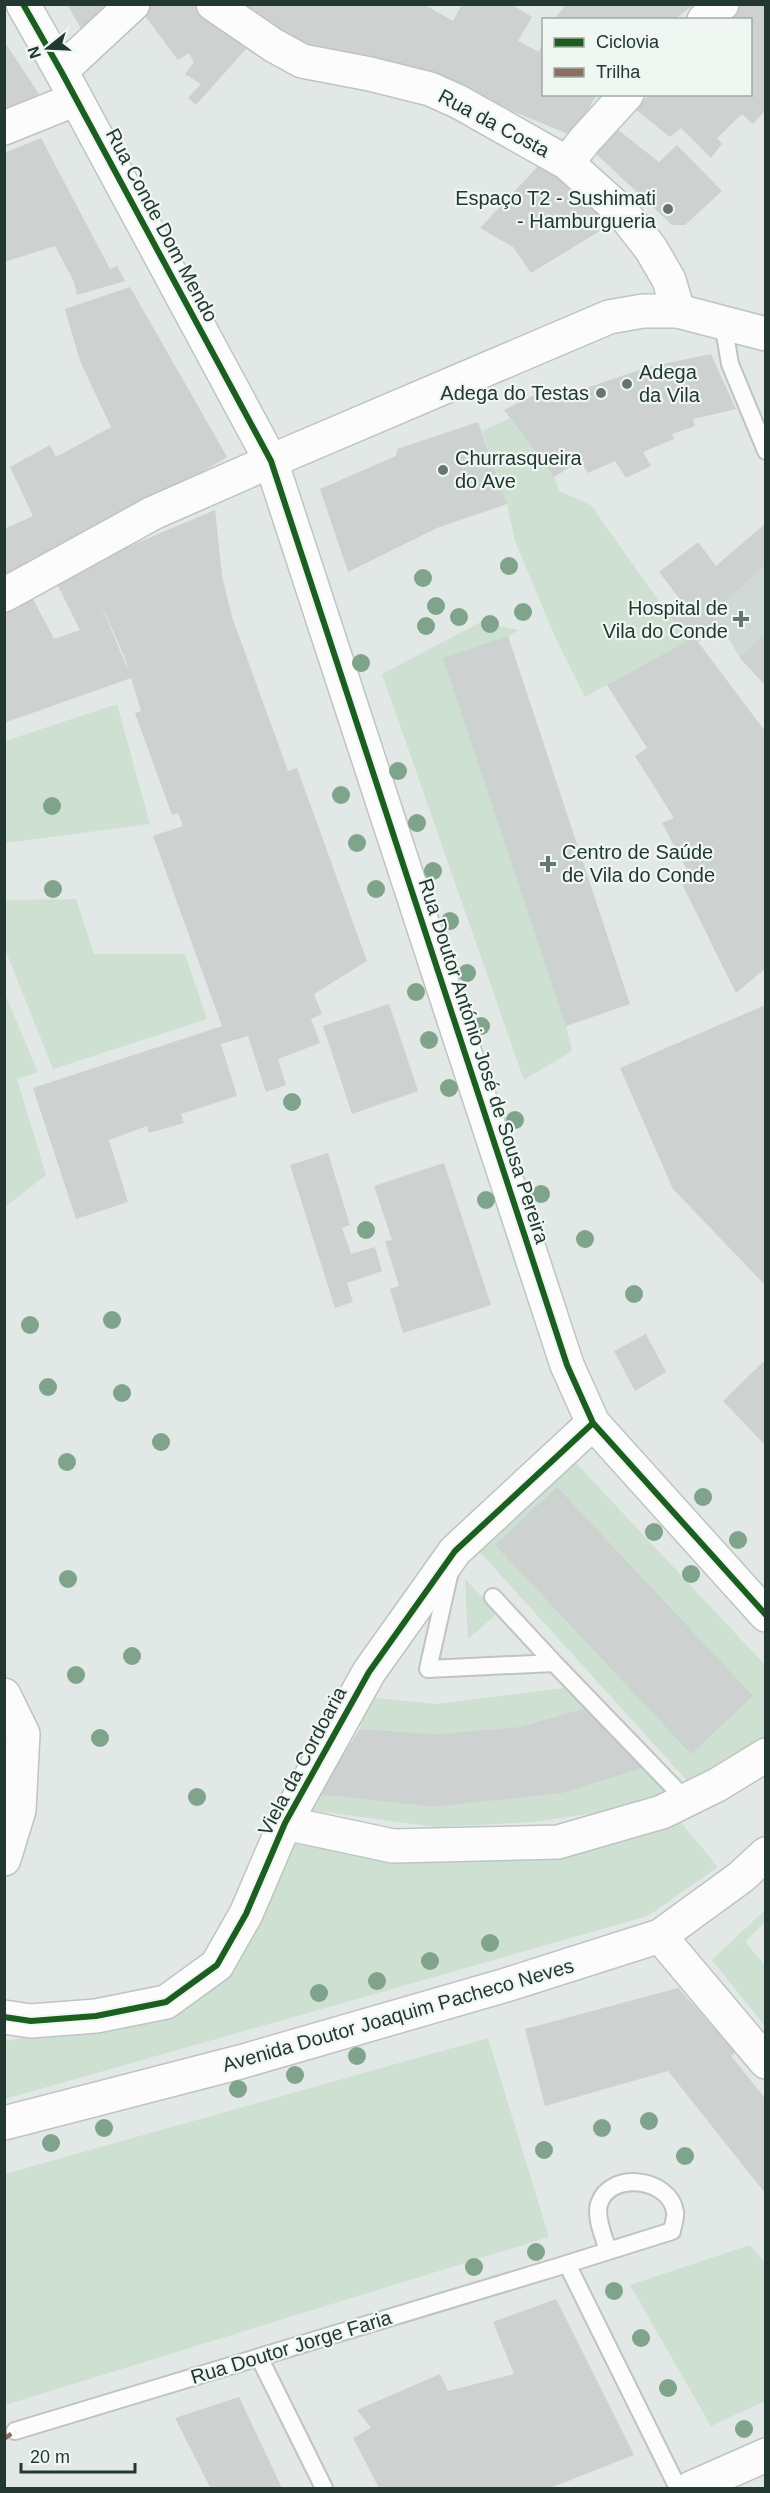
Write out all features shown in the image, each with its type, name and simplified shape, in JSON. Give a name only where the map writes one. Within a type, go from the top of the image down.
[{"type":"street","name":"Rua Conde Dom Mendo","points":[[23,4],[271,461]]},
{"type":"street","points":[[61,71],[133,4]]},
{"type":"street","name":"Rua da Costa","points":[[213,4],[273,45],[302,61],[370,74],[430,89],[459,102],[567,163],[623,213],[651,249],[669,280],[678,311]]},
{"type":"street","points":[[706,18],[722,4]]},
{"type":"street","points":[[567,163],[625,96]]},
{"type":"street","points":[[4,128],[76,99]]},
{"type":"street","points":[[4,595],[153,513],[609,317],[643,311],[678,311],[765,334]]},
{"type":"street","name":"Rua Doutor António José de Sousa Pereira","points":[[271,461],[567,1365],[593,1423],[765,1615]]},
{"type":"street","name":"Viela da Cordoaria","points":[[4,2017],[31,2021],[96,2016],[166,2002],[217,1965],[246,1914],[285,1823],[369,1672],[455,1551],[593,1423]]},
{"type":"street","points":[[4,1695],[22,1734],[19,1810],[4,1859]]},
{"type":"street","points":[[285,1823],[393,1846],[558,1842],[662,1812],[717,1785],[765,1755]]},
{"type":"street","name":"Avenida Doutor Joaquim Pacheco Neves","points":[[4,2123],[251,2059],[506,1985],[660,1936],[741,1877],[765,1854]]},
{"type":"street","points":[[660,1936],[765,2062]]},
{"type":"street","points":[[691,2488],[765,2455]]},
{"type":"lane","points":[[723,323],[730,363],[765,451]]},
{"type":"lane","points":[[455,1551],[428,1669],[554,1663]]},
{"type":"lane","points":[[493,1597],[686,1800]]},
{"type":"lane","points":[[637,2182],[655,2186],[668,2196],[675,2212],[672,2231],[608,2250],[598,2206],[605,2193],[621,2183],[637,2182]]},
{"type":"lane","name":"Rua Doutor Jorge Faria","points":[[15,2431],[608,2250]]},
{"type":"lane","points":[[567,2264],[678,2488]]},
{"type":"lane","points":[[259,2357],[324,2488]]},
{"type":"shaded area","name":"Hospital de Vila do Conde","points":[[765,565],[765,685],[740,658],[713,613]]},
{"type":"green space","points":[[510,418],[554,477],[559,491],[591,505],[687,641],[585,697],[555,637],[515,541],[507,504],[482,431]]},
{"type":"green space","points":[[481,622],[519,630],[508,636],[566,1026],[572,1051],[524,1080],[382,674]]},
{"type":"green space","points":[[117,704],[150,824],[5,843],[5,741]]},
{"type":"green space","points":[[76,899],[94,954],[185,954],[207,1019],[53,1069],[5,949],[5,900]]},
{"type":"green space","points":[[4,992],[38,1072],[17,1079],[46,1175],[5,1207]]},
{"type":"green space","points":[[575,1462],[765,1665],[765,1741],[690,1784],[479,1551]]},
{"type":"green space","points":[[465,1579],[498,1613],[468,1639]]},
{"type":"green space","points":[[564,1688],[586,1708],[519,1727],[435,1734],[360,1729],[366,1697],[436,1704]]},
{"type":"green space","points":[[643,1768],[665,1793],[608,1811],[534,1822],[435,1827],[303,1809],[317,1794],[434,1807],[563,1793]]},
{"type":"green space","points":[[679,1820],[718,1867],[648,1916],[5,2099],[5,2041],[173,2012],[292,1838],[508,1859],[628,1840]]},
{"type":"green space","points":[[765,1910],[765,1922],[745,1942],[765,1965],[765,2026],[712,1960]]},
{"type":"green space","points":[[488,2038],[549,2237],[5,2405],[5,2174]]},
{"type":"green space","points":[[750,2245],[765,2263],[765,2401],[711,2426],[630,2285]]},
{"type":"building","points":[[67,4],[114,4],[84,34]]},
{"type":"building","points":[[149,4],[202,4],[253,41],[196,105],[188,98],[201,84],[185,74],[194,62],[189,53],[178,60],[142,12]]},
{"type":"building","points":[[236,4],[423,4],[453,21],[462,4],[511,4],[532,17],[518,41],[539,52],[542,44],[542,96],[596,96],[573,136],[488,101],[320,52],[292,40]]},
{"type":"building","points":[[566,4],[694,4],[676,18],[556,18]]},
{"type":"building","points":[[740,4],[765,4],[765,111],[753,124],[742,114],[717,138],[722,144],[711,158],[681,128],[670,137],[635,109],[648,96],[752,96],[752,18],[726,18]]},
{"type":"building","points":[[4,41],[39,94],[4,112]]},
{"type":"building","points":[[613,126],[659,162],[677,145],[722,191],[685,225],[672,225],[591,149]]},
{"type":"building","points":[[41,138],[110,269],[117,266],[125,281],[77,295],[74,282],[55,246],[4,262],[4,153]]},
{"type":"building","points":[[542,162],[577,188],[608,226],[531,273],[513,247],[480,228]]},
{"type":"building","points":[[130,287],[227,457],[150,504],[4,581],[4,529],[33,516],[10,467],[50,445],[56,457],[111,427],[80,361],[65,309]]},
{"type":"building","points":[[711,354],[736,409],[693,419],[695,426],[672,434],[674,439],[643,452],[651,466],[626,478],[615,461],[588,473],[580,461],[554,477],[504,410],[545,390],[551,400],[648,367]]},
{"type":"building","points":[[478,422],[507,504],[437,528],[348,572],[320,489],[396,456],[397,449]]},
{"type":"building","points":[[215,510],[222,576],[232,617],[288,771],[297,768],[367,961],[314,994],[322,1014],[311,1019],[320,1043],[278,1059],[286,1085],[266,1092],[248,1036],[221,1044],[237,1096],[181,1114],[184,1123],[149,1133],[147,1126],[109,1140],[128,1202],[76,1219],[33,1088],[222,1026],[153,836],[183,826],[178,813],[172,815],[135,713],[141,711],[131,678],[4,723],[4,610],[32,597],[54,639],[80,630],[55,580]],"holes":[[[97,595],[124,656],[130,675]]]},
{"type":"building","points":[[765,524],[765,565],[713,613],[720,625],[698,642],[765,731],[765,969],[736,993],[682,884],[692,879],[662,823],[674,818],[635,756],[647,748],[607,685],[687,641],[665,609],[679,598],[659,572],[698,542],[716,566]]},
{"type":"building","points":[[765,634],[765,685],[740,658]]},
{"type":"building","name":"Centro de Saúde de Vila do Conde","points":[[508,636],[630,1004],[566,1026],[443,658]]},
{"type":"building","points":[[389,1004],[418,1091],[352,1114],[323,1026]]},
{"type":"building","points":[[765,1005],[765,1285],[673,1189],[620,1068]]},
{"type":"building","points":[[328,1153],[350,1225],[342,1228],[351,1254],[375,1247],[382,1271],[347,1283],[353,1302],[335,1308],[290,1165]]},
{"type":"building","points":[[444,1163],[491,1305],[403,1333],[390,1289],[399,1286],[385,1241],[392,1240],[374,1186]]},
{"type":"building","points":[[646,1334],[666,1372],[635,1391],[614,1351]]},
{"type":"building","points":[[765,1360],[765,1445],[723,1401]]},
{"type":"building","points":[[557,1487],[753,1696],[691,1754],[495,1545]]},
{"type":"building","points":[[586,1708],[643,1768],[563,1793],[434,1807],[317,1794],[360,1729],[435,1734],[519,1727]]},
{"type":"building","points":[[678,1988],[736,2052],[731,2056],[765,2098],[765,2193],[668,2071],[545,2106],[525,2029]]},
{"type":"building","points":[[556,2299],[634,2455],[550,2488],[379,2488],[353,2438],[371,2428],[357,2410],[440,2374],[448,2391],[514,2374],[493,2322]]},
{"type":"building","points":[[239,2397],[282,2488],[206,2488],[210,2487],[175,2418]]},
{"type":"marked path","points":[[4,2439],[15,2431]]},
{"type":"cycle path","points":[[23,4],[271,461],[567,1365],[593,1423],[766,1615]]},
{"type":"cycle path","points":[[4,2017],[31,2021],[96,2016],[166,2002],[217,1965],[246,1914],[285,1823],[369,1672],[455,1551],[593,1423]]},
{"type":"place","name":"Espaço T2 - Sushimati - Hamburgueria","points":[[668,209]]},
{"type":"place","name":"Adega da Vila","points":[[627,384]]},
{"type":"place","name":"Adega do Testas","points":[[601,393]]},
{"type":"place","name":"Churrasqueira do Ave","points":[[443,470]]},
{"type":"place","name":"Hospital de Vila do Conde","points":[[741,619]]},
{"type":"place","name":"Centro de Saúde de Vila do Conde","points":[[548,864]]}]
